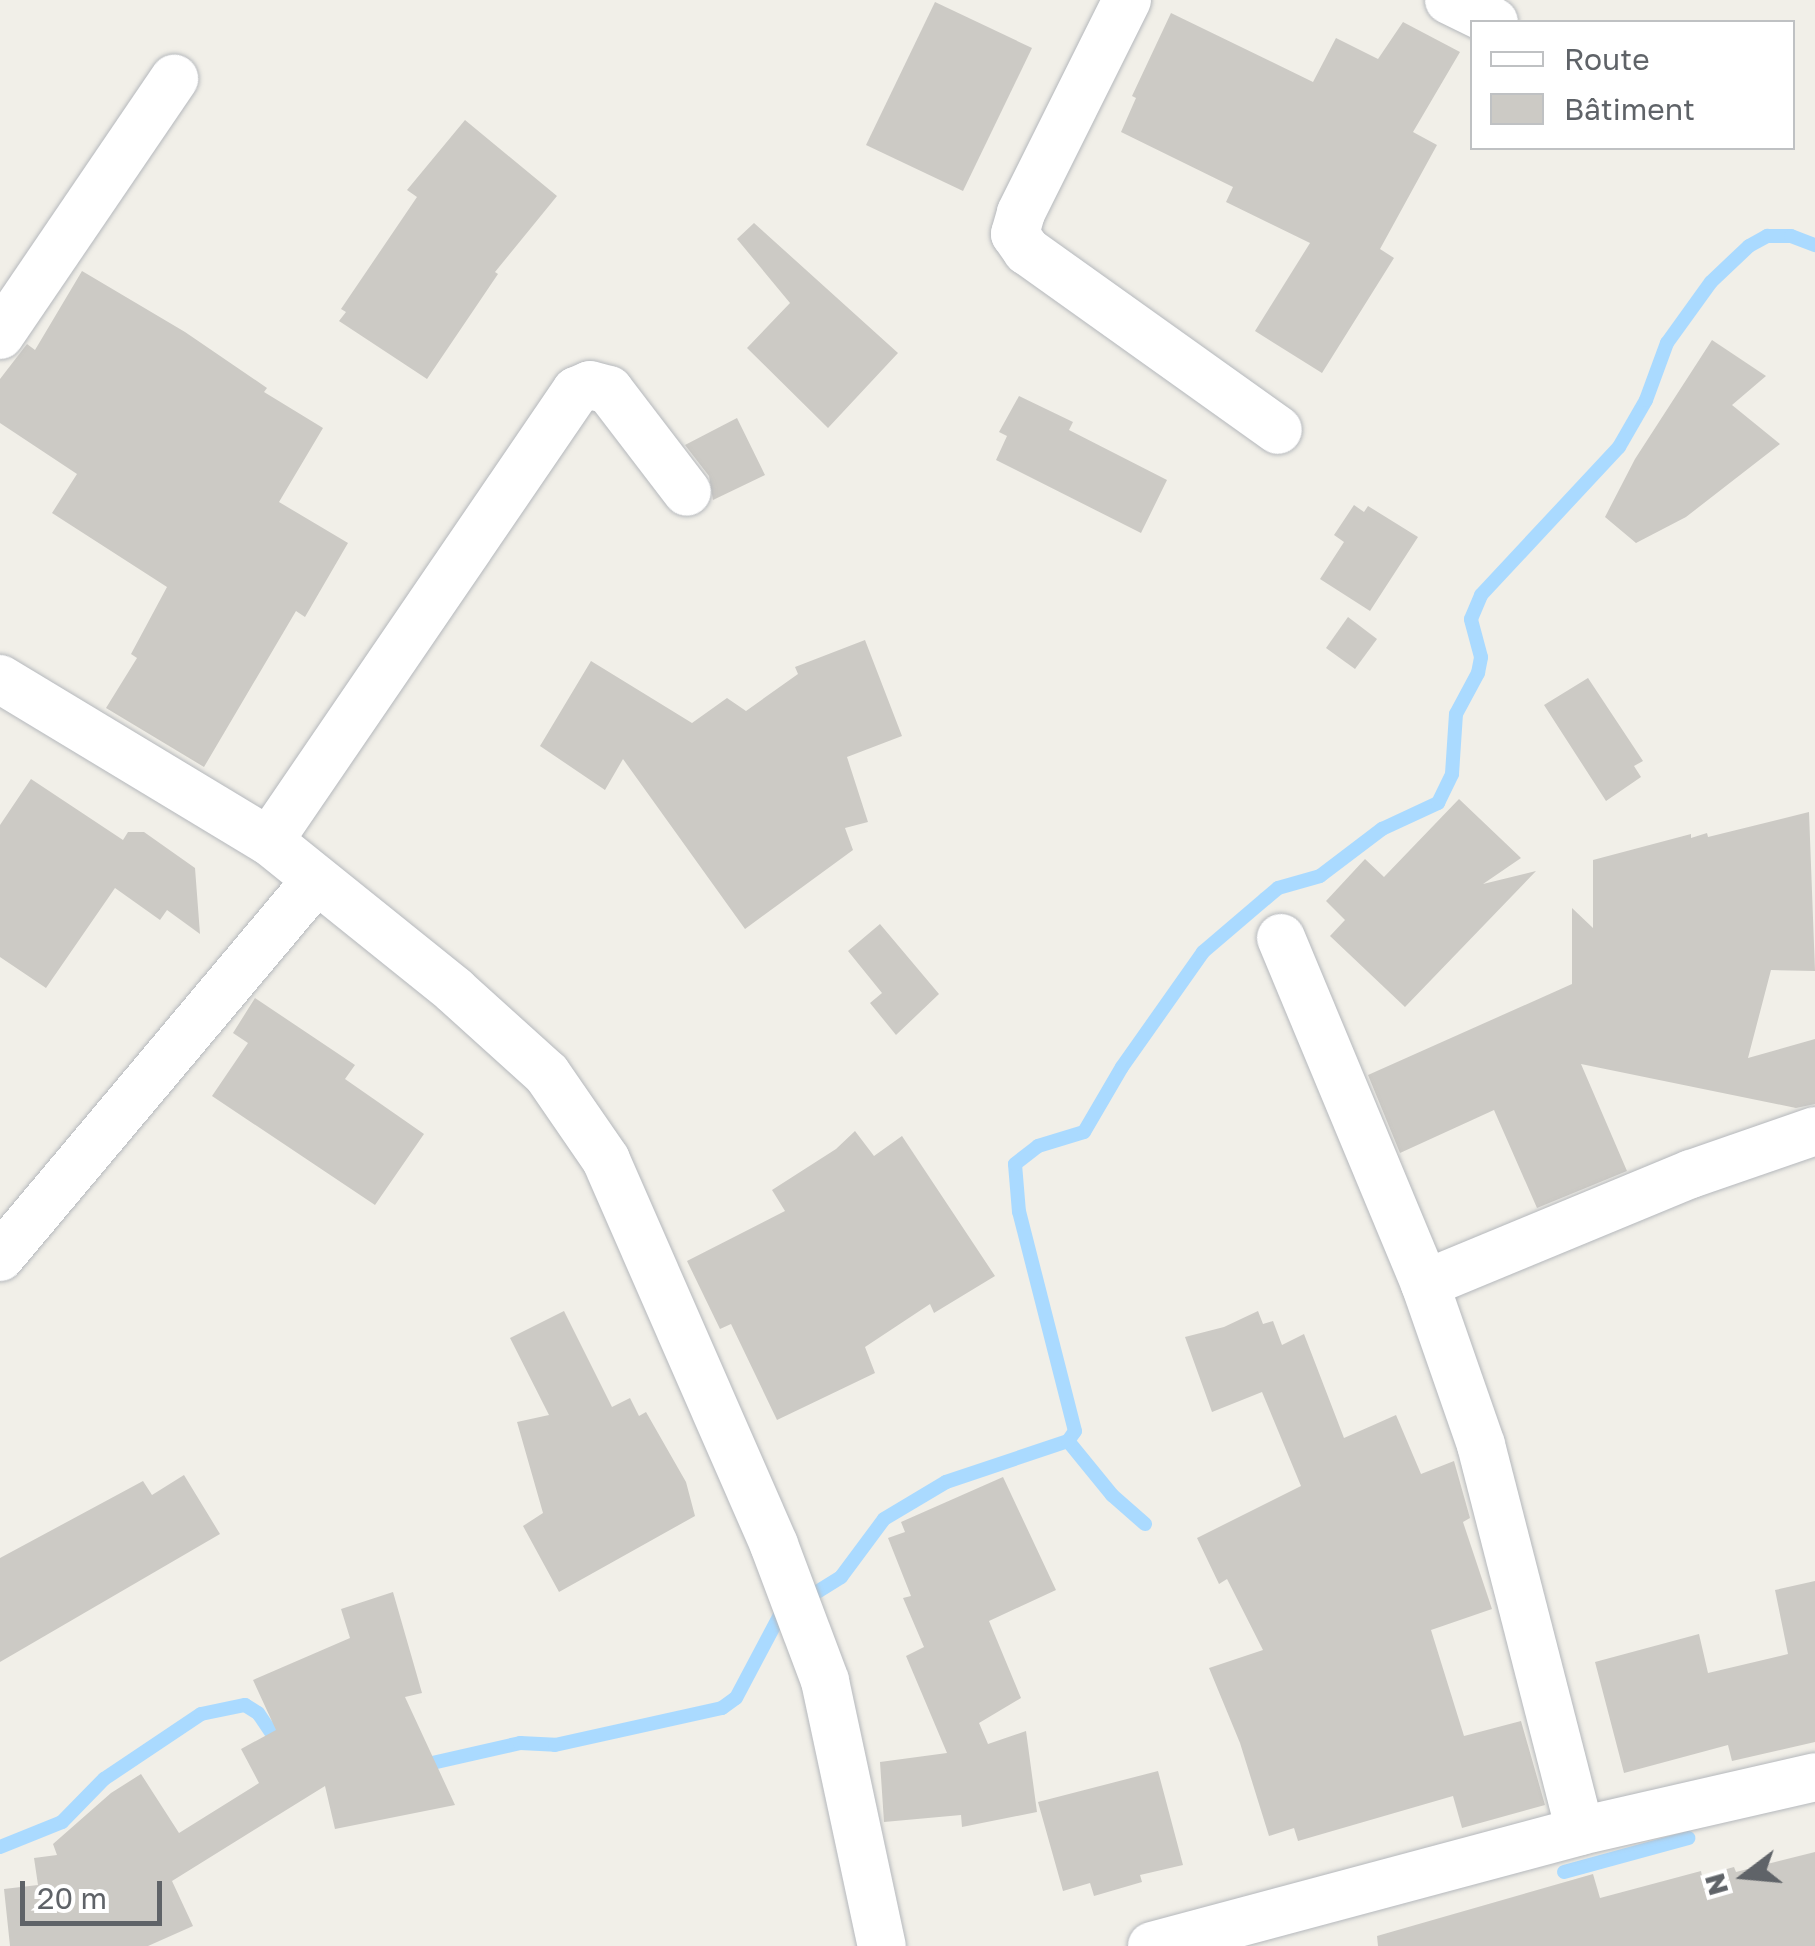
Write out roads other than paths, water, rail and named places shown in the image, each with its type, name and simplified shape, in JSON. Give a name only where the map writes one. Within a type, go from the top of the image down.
[{"type":"street","points":[[1128,0],[1020,214],[1015,234],[1026,251],[1278,430]]},
{"type":"street","points":[[1449,0],[1490,20]]},
{"type":"street","points":[[0,335],[174,79]]},
{"type":"street","points":[[269,840],[576,391],[590,384],[609,390],[687,492]]},
{"type":"street","points":[[0,679],[269,840],[454,990],[547,1074],[606,1160],[774,1545],[825,1681],[882,1946]]},
{"type":"street","points":[[0,1257],[316,880]]},
{"type":"street","points":[[1280,938],[1425,1284],[1481,1445],[1580,1831]]},
{"type":"street","points":[[1425,1284],[1691,1174],[1815,1130]]},
{"type":"street","points":[[1152,1946],[1580,1831],[1815,1777]]},
{"type":"waterway","points":[[419,1766],[520,1743],[555,1745],[722,1708],[736,1698],[780,1615],[841,1577],[884,1519],[946,1482],[1068,1441],[1075,1431],[1019,1212],[1015,1164],[1038,1146],[1084,1132],[1122,1067],[1203,952],[1265,899],[1278,888],[1320,876],[1382,829],[1438,803],[1452,774],[1456,714],[1478,673],[1481,657],[1471,619],[1481,595],[1619,447],[1646,400],[1667,343],[1711,282],[1749,246],[1767,236],[1791,236],[1815,245]]},
{"type":"waterway","points":[[1068,1441],[1112,1495],[1145,1524]]},
{"type":"waterway","points":[[0,1847],[62,1822],[104,1779],[201,1714],[245,1705],[258,1713],[280,1746]]},
{"type":"waterway","points":[[1564,1872],[1688,1838]]}]
